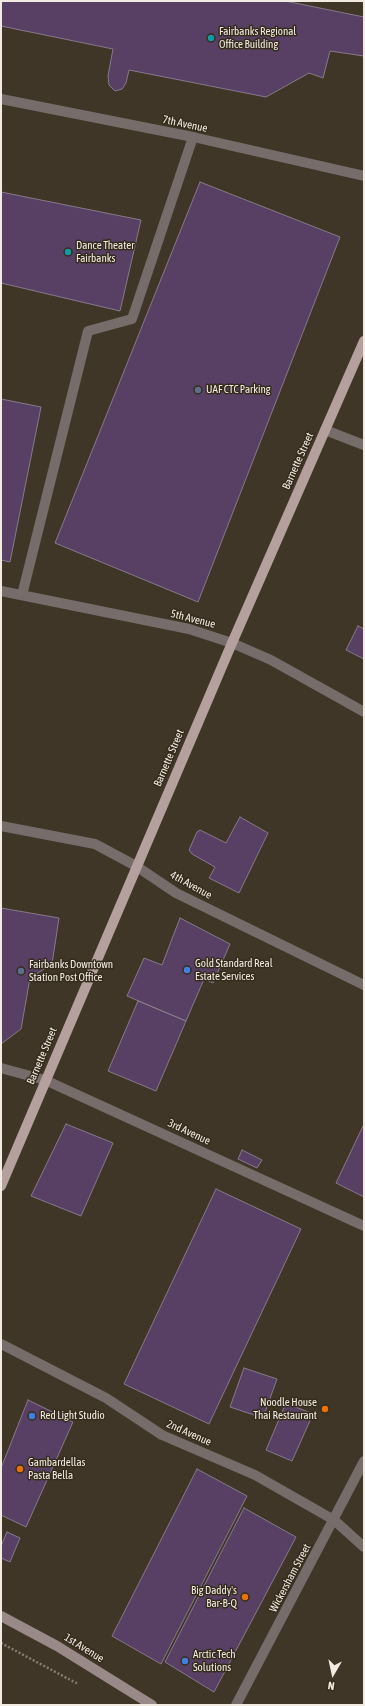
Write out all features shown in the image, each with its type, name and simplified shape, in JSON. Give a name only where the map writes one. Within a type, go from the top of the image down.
[{"type":"main road","name":"Barnette Street","points":[[1,1186],[232,642],[364,341]]},
{"type":"main road","name":"1st Avenue","points":[[1,1616],[57,1646],[152,1705]]},
{"type":"street","name":"7th Avenue","points":[[1,98],[193,137],[364,176]]},
{"type":"street","points":[[22,595],[88,331],[132,319],[193,137]]},
{"type":"street","points":[[325,430],[364,445]]},
{"type":"street","name":"5th Avenue","points":[[1,591],[189,629],[232,642],[271,660],[364,712]]},
{"type":"street","name":"4th Avenue","points":[[1,826],[95,844],[136,866],[176,893],[364,985]]},
{"type":"street","name":"3rd Avenue","points":[[1,1068],[45,1080],[364,1226]]},
{"type":"street","name":"2nd Avenue","points":[[1,1344],[106,1398],[162,1435],[255,1475],[334,1520],[364,1547]]},
{"type":"street","name":"Wickersham Street","points":[[236,1705],[364,1461]]},
{"type":"path","points":[[1,1643],[84,1687]]},
{"type":"building","name":"Fairbanks Regional Office Building","points":[[1,1],[285,1],[364,17],[364,56],[330,51],[323,78],[309,73],[266,97],[129,70],[126,83],[122,89],[115,91],[109,85],[108,76],[113,49],[1,26]]},
{"type":"building","name":"UAF CTC Parking","points":[[200,182],[340,237],[198,602],[55,543]]},
{"type":"building","name":"Dance Theater Fairbanks","points":[[1,192],[141,220],[120,311],[1,283]]},
{"type":"building","points":[[1,399],[41,407],[10,562],[1,560]]},
{"type":"building","points":[[358,626],[364,629],[364,659],[346,650]]},
{"type":"building","points":[[240,817],[268,833],[239,893],[209,878],[215,867],[192,854],[189,850],[197,832],[200,830],[226,843]]},
{"type":"building","name":"Fairbanks Downtown Station Post Office","points":[[1,908],[59,918],[52,964],[30,978],[21,1029],[1,1044]]},
{"type":"building","points":[[180,918],[230,944],[213,983],[204,979],[186,1021],[127,996],[144,958],[162,965]]},
{"type":"building","points":[[138,1001],[186,1021],[156,1091],[108,1071]]},
{"type":"building","points":[[66,1124],[113,1143],[81,1216],[31,1196]]},
{"type":"building","points":[[364,1124],[364,1197],[336,1183]]},
{"type":"building","points":[[242,1150],[262,1160],[257,1168],[238,1159]]},
{"type":"building","points":[[216,1189],[301,1229],[209,1424],[124,1384]]},
{"type":"building","points":[[244,1368],[277,1379],[263,1418],[230,1407]]},
{"type":"building","points":[[28,1400],[73,1422],[26,1527],[1,1515],[1,1468]]},
{"type":"building","points":[[286,1403],[313,1414],[292,1461],[266,1450]]},
{"type":"building","points":[[197,1469],[247,1496],[161,1664],[112,1636]]},
{"type":"building","points":[[244,1508],[296,1537],[214,1692],[165,1662]]},
{"type":"building","points":[[7,1532],[20,1538],[10,1562],[1,1558],[1,1546]]},
{"type":"place","name":"Fairbanks Regional Office Building","points":[[211,38]]},
{"type":"place","name":"Dance Theater Fairbanks","points":[[68,252]]},
{"type":"place","name":"UAF CTC Parking","points":[[198,390]]},
{"type":"place","name":"Gold Standard Real Estate Services","points":[[187,970]]},
{"type":"place","name":"Fairbanks Downtown Station Post Office","points":[[21,971]]},
{"type":"place","name":"Noodle House Thai Restaurant","points":[[325,1409]]},
{"type":"place","name":"Red Light Studio","points":[[32,1416]]},
{"type":"place","name":"Gambardellas Pasta Bella","points":[[20,1469]]},
{"type":"place","name":"Big Daddy's Bar-B-Q","points":[[245,1597]]},
{"type":"place","name":"Arctic Tech Solutions","points":[[185,1661]]}]
